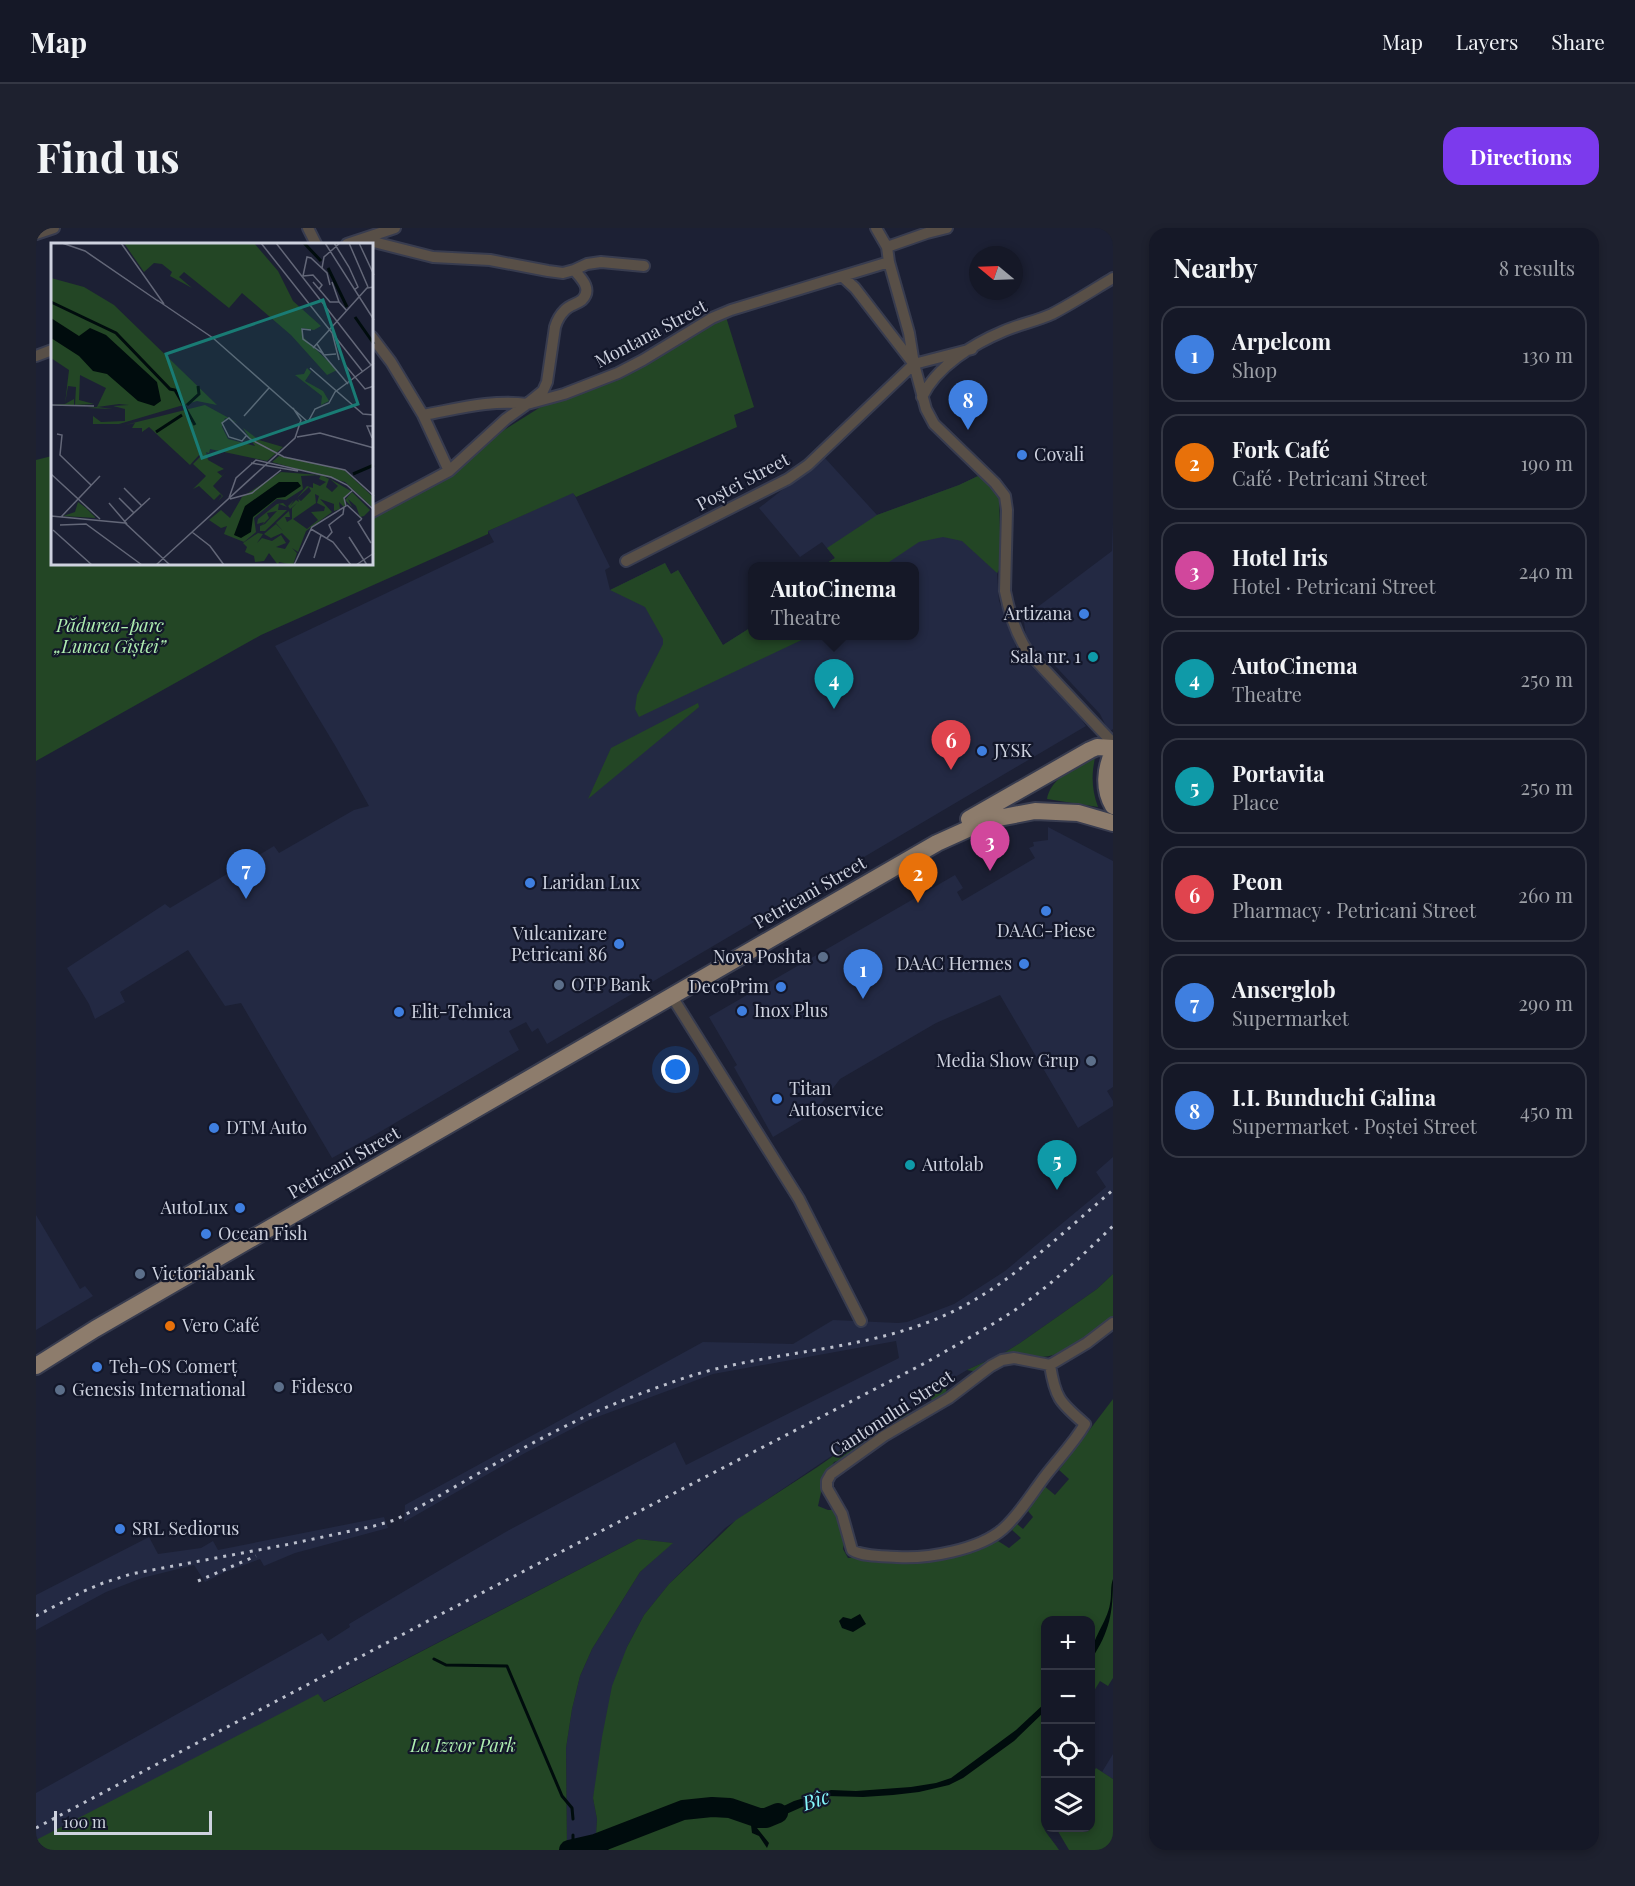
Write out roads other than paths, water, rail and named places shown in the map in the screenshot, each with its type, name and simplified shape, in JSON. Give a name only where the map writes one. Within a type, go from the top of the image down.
[{"type":"main road","name":"Petricani Street","points":[[937,843],[967,820],[1064,764],[1097,747],[1113,748]]},
{"type":"main road","points":[[1113,748],[1106,774],[1106,788],[1113,806]]},
{"type":"main road","name":"Petricani Street","points":[[36,1366],[114,1318],[937,843],[988,820],[1035,811],[1078,813],[1113,823]]},
{"type":"street","points":[[36,234],[54,228]]},
{"type":"street","points":[[308,228],[316,243]]},
{"type":"street","points":[[350,243],[395,228]]},
{"type":"street","points":[[876,228],[887,248],[926,410],[933,424],[995,483],[1005,496],[1007,510],[1005,591],[1021,641],[1028,652],[1113,748]]},
{"type":"street","points":[[887,248],[947,228]]},
{"type":"street","points":[[362,239],[433,257],[490,260],[564,273],[587,264],[601,262],[644,266]]},
{"type":"street","name":"Montana Street","points":[[374,511],[449,471],[506,419],[527,404],[564,394],[618,373],[712,318],[731,310],[889,262]]},
{"type":"street","points":[[423,415],[484,404],[513,402],[527,404],[543,391],[547,382],[558,319],[563,311],[583,299],[586,294],[584,281],[574,270]]},
{"type":"street","points":[[843,277],[855,288],[914,364]]},
{"type":"street","name":"Poștei Street","points":[[922,397],[937,374],[972,349],[1003,331],[1053,313],[1113,278]]},
{"type":"street","points":[[374,340],[391,362],[423,415],[449,471]]},
{"type":"street","name":"Poștei Street","points":[[626,561],[788,479],[808,465],[914,364],[972,349]]},
{"type":"street","points":[[36,356],[51,350]]},
{"type":"street","points":[[671,995],[799,1199],[861,1321]]},
{"type":"street","points":[[1050,1365],[1087,1343],[1113,1323]]},
{"type":"street","name":"Cantonului Street","points":[[1014,1358],[1050,1365],[1057,1396],[1085,1424],[1028,1502],[1002,1530],[970,1546],[934,1556],[906,1558],[852,1550],[842,1514],[827,1488],[827,1481],[831,1474],[884,1436],[949,1398],[1002,1360],[1014,1358]]},
{"type":"water","points":[[1113,1579],[1109,1621],[1095,1653],[1095,1640],[1108,1611]]},
{"type":"water","points":[[860,1614],[866,1624],[853,1632],[842,1628],[839,1621],[843,1617],[851,1619]]},
{"type":"water","points":[[1041,1707],[1041,1715],[1014,1741],[963,1778],[949,1785],[893,1795],[827,1796],[766,1823],[758,1823],[757,1828],[769,1843],[767,1848],[759,1836],[752,1833],[753,1816],[763,1816],[794,1801],[831,1790],[856,1791],[911,1787],[951,1778],[1016,1730]]},
{"type":"waterway","points":[[434,1659],[446,1665],[507,1666],[562,1796],[572,1808],[573,1819]]},
{"type":"waterway","name":"Bîc","points":[[569,1850],[595,1844],[683,1810],[730,1808],[759,1818],[778,1813]]},
{"type":"waterway","points":[[573,1835],[573,1849]]},
{"type":"waterway","points":[[603,1841],[607,1850]]},
{"type":"railway","points":[[36,1616],[82,1592],[131,1574],[290,1544],[395,1520],[570,1424],[670,1383],[733,1365],[863,1341],[926,1323],[952,1312],[1002,1282],[1113,1190]]},
{"type":"railway","points":[[36,1828],[447,1611],[927,1362],[1028,1301],[1066,1270],[1113,1226]]},
{"type":"railway","points":[[198,1581],[256,1556]]},
{"type":"place","name":"I.I. Bunduchi Galina","points":[[968,430]]},
{"type":"place","name":"Covali","points":[[1022,455]]},
{"type":"place","name":"Artizana","points":[[1084,614]]},
{"type":"place","name":"Sala nr. 1","points":[[1093,657]]},
{"type":"place","name":"AutoCinema","points":[[834,709]]},
{"type":"place","name":"JYSK","points":[[982,751]]},
{"type":"place","name":"Peon","points":[[951,770]]},
{"type":"place","name":"Hotel Iris","points":[[990,871]]},
{"type":"place","name":"Laridan Lux","points":[[530,883]]},
{"type":"place","name":"Anserglob","points":[[246,899]]},
{"type":"place","name":"Fork Café","points":[[918,903]]},
{"type":"place","name":"DAAC-Piese","points":[[1046,911]]},
{"type":"place","name":"Vulcanizare Petricani 86","points":[[619,944]]},
{"type":"place","name":"Nova Poshta","points":[[823,957]]},
{"type":"place","name":"DAAC Hermes","points":[[1024,964]]},
{"type":"place","name":"OTP Bank","points":[[559,985]]},
{"type":"place","name":"DecoPrim","points":[[781,987]]},
{"type":"place","name":"Arpelcom","points":[[863,999]]},
{"type":"place","name":"Inox Plus","points":[[742,1011]]},
{"type":"place","name":"Elit-Tehnica","points":[[399,1012]]},
{"type":"place","name":"Media Show Grup","points":[[1091,1061]]},
{"type":"place","name":"Titan Autoservice","points":[[777,1099]]},
{"type":"place","name":"DTM Auto","points":[[214,1128]]},
{"type":"place","name":"Autolab","points":[[910,1165]]},
{"type":"place","name":"Portavita","points":[[1057,1190]]},
{"type":"place","name":"AutoLux","points":[[240,1208]]},
{"type":"place","name":"Ocean Fish","points":[[206,1234]]},
{"type":"place","name":"Victoriabank","points":[[140,1274]]},
{"type":"place","name":"Vero Café","points":[[170,1326]]},
{"type":"place","name":"Teh-OS Comerț","points":[[97,1367]]},
{"type":"place","name":"Fidesco","points":[[279,1387]]},
{"type":"place","name":"Genesis International","points":[[60,1390]]},
{"type":"place","name":"SRL Sediorus","points":[[120,1529]]},
{"type":"park label","name":"Pădurea-parc „Lunca Gîștei”","points":[[110,636]]},
{"type":"park label","name":"La Izvor Park","points":[[463,1746]]}]
